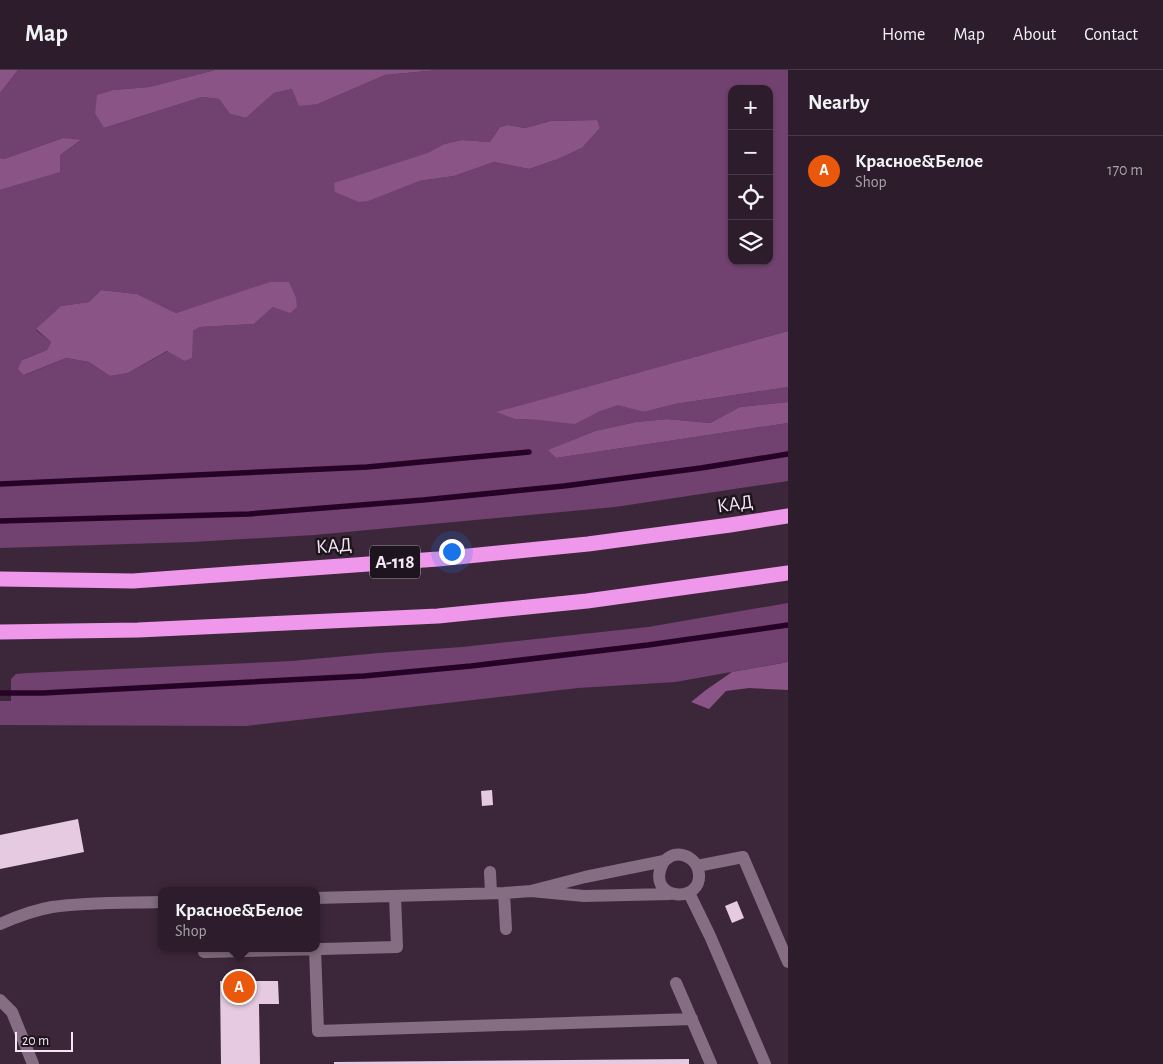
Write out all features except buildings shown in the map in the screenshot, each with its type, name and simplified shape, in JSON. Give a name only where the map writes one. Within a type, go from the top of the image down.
[{"type":"highway","name":"КАД","points":[[0,579],[133,581],[438,559],[588,544],[788,516]]},
{"type":"highway","points":[[0,632],[138,630],[438,616],[587,601],[788,573]]},
{"type":"street","points":[[320,898],[531,891],[584,896],[670,894],[680,896],[689,893],[696,886],[699,876],[697,866],[691,858],[682,854],[672,855],[664,861],[659,869],[658,879],[662,888],[670,894]]},
{"type":"street","points":[[697,866],[743,857],[788,962]]},
{"type":"street","points":[[531,891],[585,877],[664,861]]},
{"type":"street","points":[[490,872],[498,893],[506,929]]},
{"type":"street","points":[[689,893],[710,936],[765,1064]]},
{"type":"street","points":[[320,949],[397,946],[395,896]]},
{"type":"street","points":[[0,924],[50,907],[158,902]]},
{"type":"street","points":[[315,952],[318,1031],[692,1018]]},
{"type":"street","points":[[676,983],[711,1064]]},
{"type":"street","points":[[0,1000],[12,1012],[34,1064]]},
{"type":"shaded area","points":[[0,70],[18,70],[0,93]]},
{"type":"shaded area","points":[[18,70],[215,70],[149,87],[114,90],[104,128],[202,97],[219,99],[230,114],[246,118],[274,93],[292,89],[318,104],[385,75],[438,70],[788,70],[788,331],[497,412],[515,419],[539,420],[598,412],[619,404],[644,412],[675,404],[788,387],[788,402],[740,407],[710,423],[667,419],[636,422],[595,431],[549,450],[556,458],[788,423],[788,481],[615,507],[314,535],[192,542],[0,548],[0,190],[59,172],[60,155],[80,141],[63,138],[4,159],[0,158],[0,93]],"holes":[[[597,120],[600,128],[582,148],[529,169],[494,162],[454,176],[419,181],[429,153],[444,144],[462,140],[490,142],[500,127],[508,125],[525,128],[551,121]],[[271,282],[273,307],[254,324],[200,327],[193,331],[184,361],[168,351],[128,373],[110,376],[89,362],[66,358],[25,375],[22,360],[47,350],[51,342],[36,330],[61,306],[89,302],[101,290],[137,294],[176,313]]]},
{"type":"shaded area","points":[[215,70],[438,70],[385,75],[318,104],[299,106],[292,89],[274,93],[246,118],[230,114],[219,99],[202,97],[104,128],[95,113],[97,95],[114,90],[149,87]]},
{"type":"shaded area","points":[[597,120],[600,128],[582,148],[529,169],[494,162],[454,176],[419,181],[368,201],[359,202],[335,192],[334,183],[428,153],[444,144],[462,140],[490,142],[500,127],[508,125],[525,128],[551,121]]},
{"type":"shaded area","points":[[63,138],[81,140],[60,155],[60,172],[0,190],[0,158],[4,159]]},
{"type":"shaded area","points":[[270,282],[289,282],[296,298],[297,307],[290,313],[273,307],[254,324],[200,327],[193,331],[192,358],[184,361],[167,351],[128,373],[110,376],[89,362],[66,358],[24,375],[18,369],[22,360],[47,350],[51,342],[36,329],[61,306],[89,302],[101,290],[137,294],[176,313]]},
{"type":"shaded area","points":[[788,331],[788,387],[675,404],[644,412],[618,405],[598,412],[575,424],[515,419],[496,412]]},
{"type":"shaded area","points":[[788,402],[788,423],[556,458],[548,450],[595,431],[636,422],[667,419],[710,423],[740,407]]},
{"type":"shaded area","points":[[788,603],[788,662],[675,682],[578,688],[246,726],[0,725],[0,701],[11,701],[11,679],[16,674],[292,661],[462,647],[648,627]]},
{"type":"shaded area","points":[[788,662],[788,690],[749,688],[726,691],[709,709],[691,702],[732,672]]},
{"type":"waterway","points":[[0,484],[367,467],[529,452]]},
{"type":"waterway","points":[[0,521],[249,514],[423,500],[564,486],[701,468],[788,454]]},
{"type":"waterway","points":[[0,693],[43,693],[364,676],[471,666],[648,645],[788,625]]},
{"type":"place","name":"Красное&Белое","points":[[239,987]]}]
